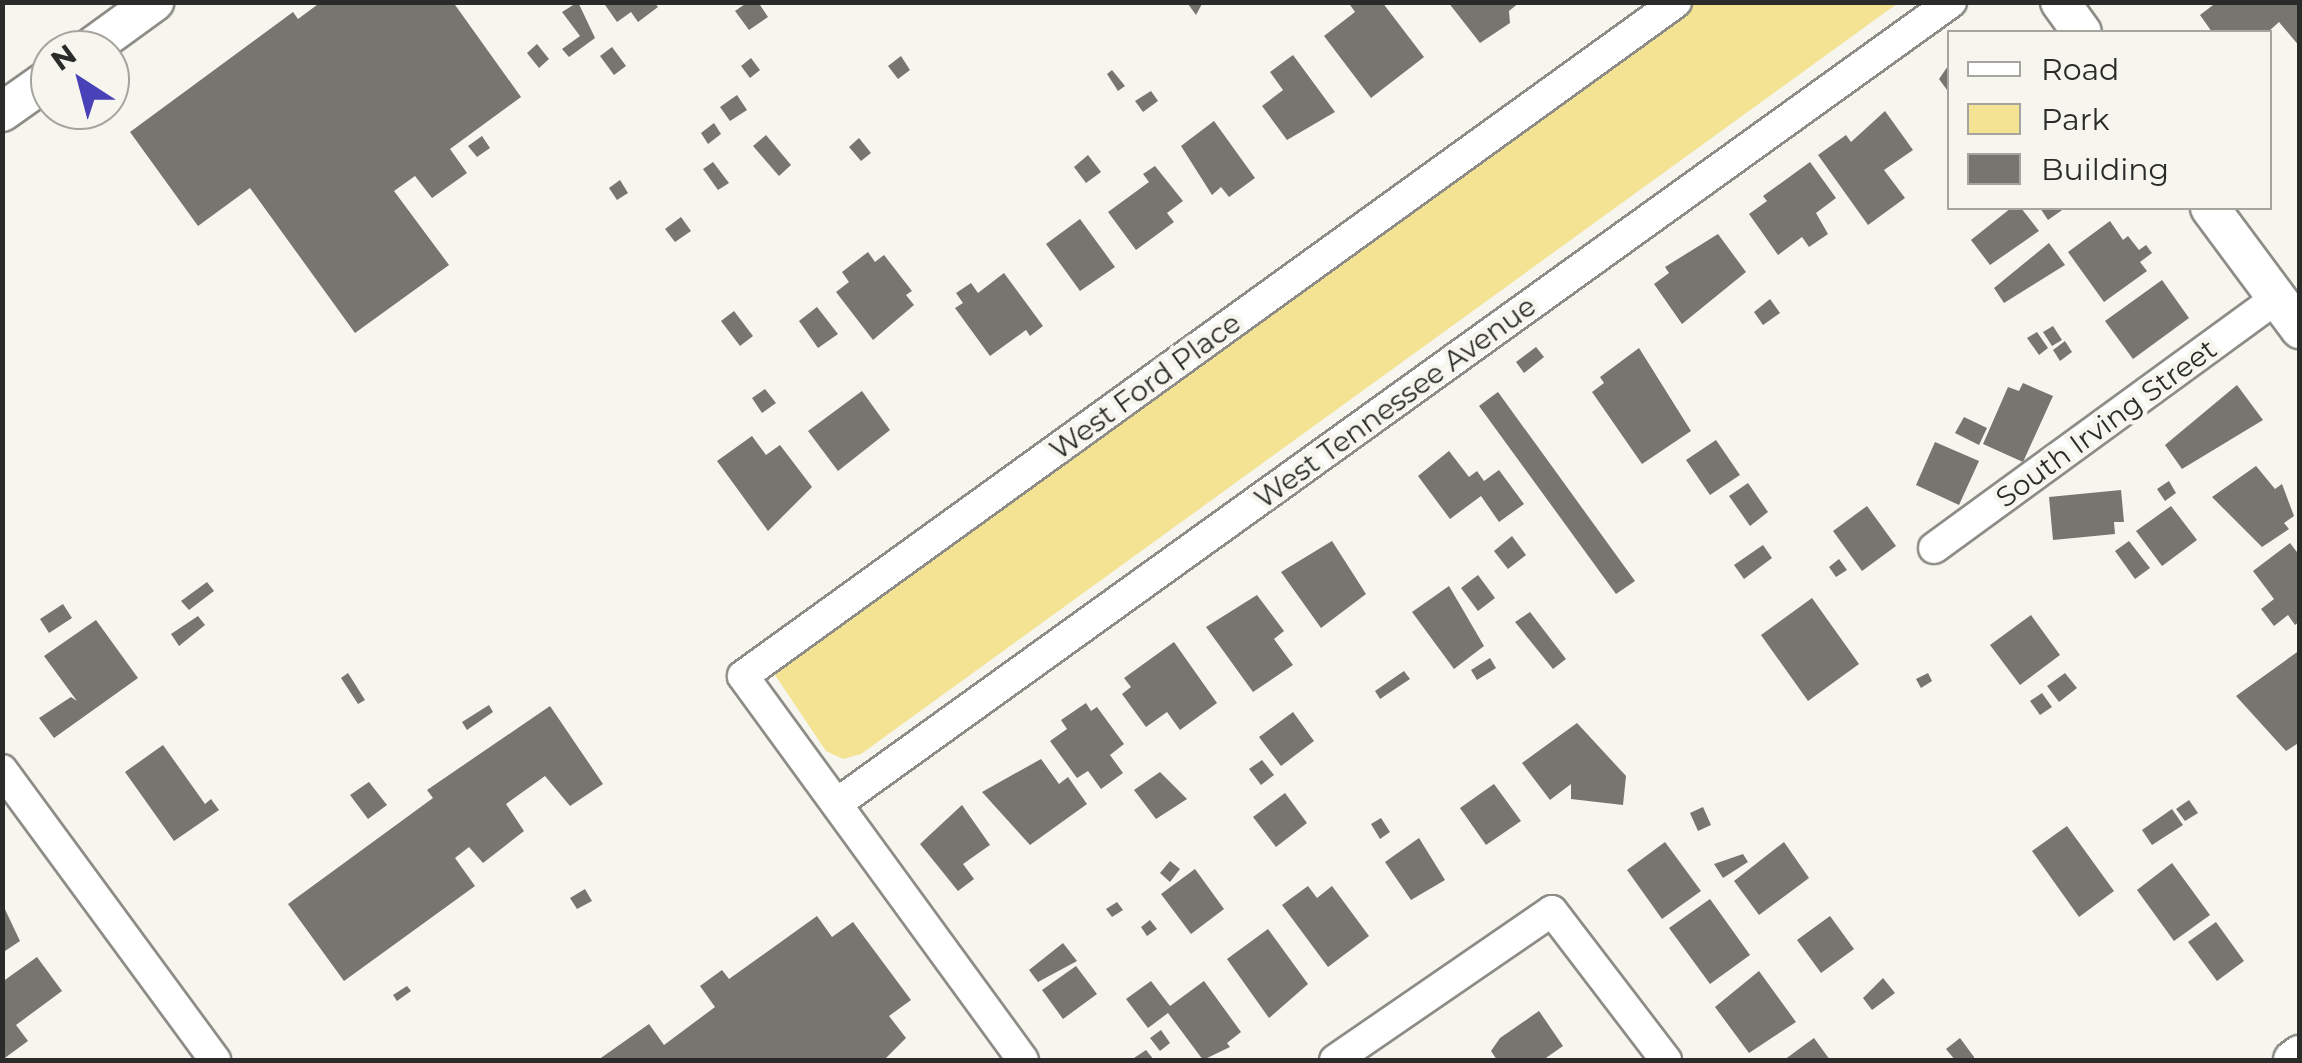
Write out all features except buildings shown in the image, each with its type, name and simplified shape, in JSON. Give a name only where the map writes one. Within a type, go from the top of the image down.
[{"type":"street","points":[[116,30],[154,2]]},
{"type":"street","name":"West Ford Place","points":[[838,802],[742,676],[1676,2]]},
{"type":"street","name":"West Tennessee Avenue","points":[[838,802],[1951,2]]},
{"type":"street","points":[[2060,2],[2081,30]]},
{"type":"street","points":[[2,112],[30,92]]},
{"type":"street","points":[[2211,210],[2300,329]]},
{"type":"street","name":"South Irving Street","points":[[1934,548],[2277,298]]},
{"type":"street","points":[[2,770],[215,1060]]},
{"type":"street","points":[[838,802],[1024,1060]]},
{"type":"street","points":[[1336,1060],[1552,911],[1666,1060]]},
{"type":"street","points":[[2292,1060],[2300,1055]]},
{"type":"green space","points":[[1679,3],[1898,3],[861,754],[843,759],[826,751],[773,672]]}]
